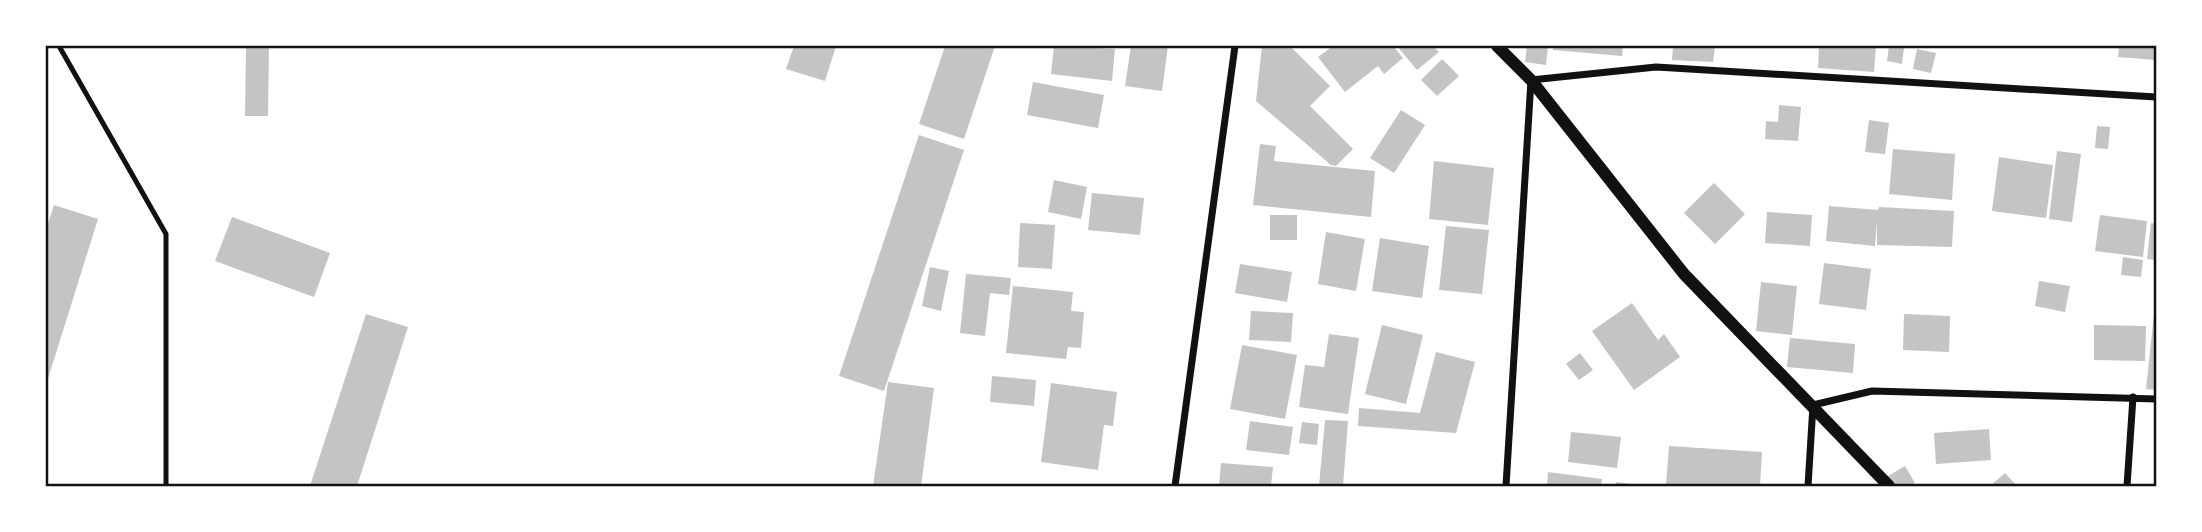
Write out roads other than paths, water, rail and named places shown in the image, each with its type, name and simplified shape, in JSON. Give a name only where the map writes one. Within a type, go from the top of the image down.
[{"type":"street","points":[[1175,486],[1236,46]]},
{"type":"street","points":[[1497,46],[1531,80],[1684,274],[1889,486]]},
{"type":"street","points":[[1531,80],[1656,67],[2157,97]]},
{"type":"street","points":[[1506,486],[1531,80]]},
{"type":"street","points":[[1813,405],[1872,391],[2157,399]]},
{"type":"street","points":[[2127,486],[2133,397]]},
{"type":"street","points":[[1808,486],[1813,405]]},
{"type":"lane","points":[[59,46],[166,234],[166,486]]}]
